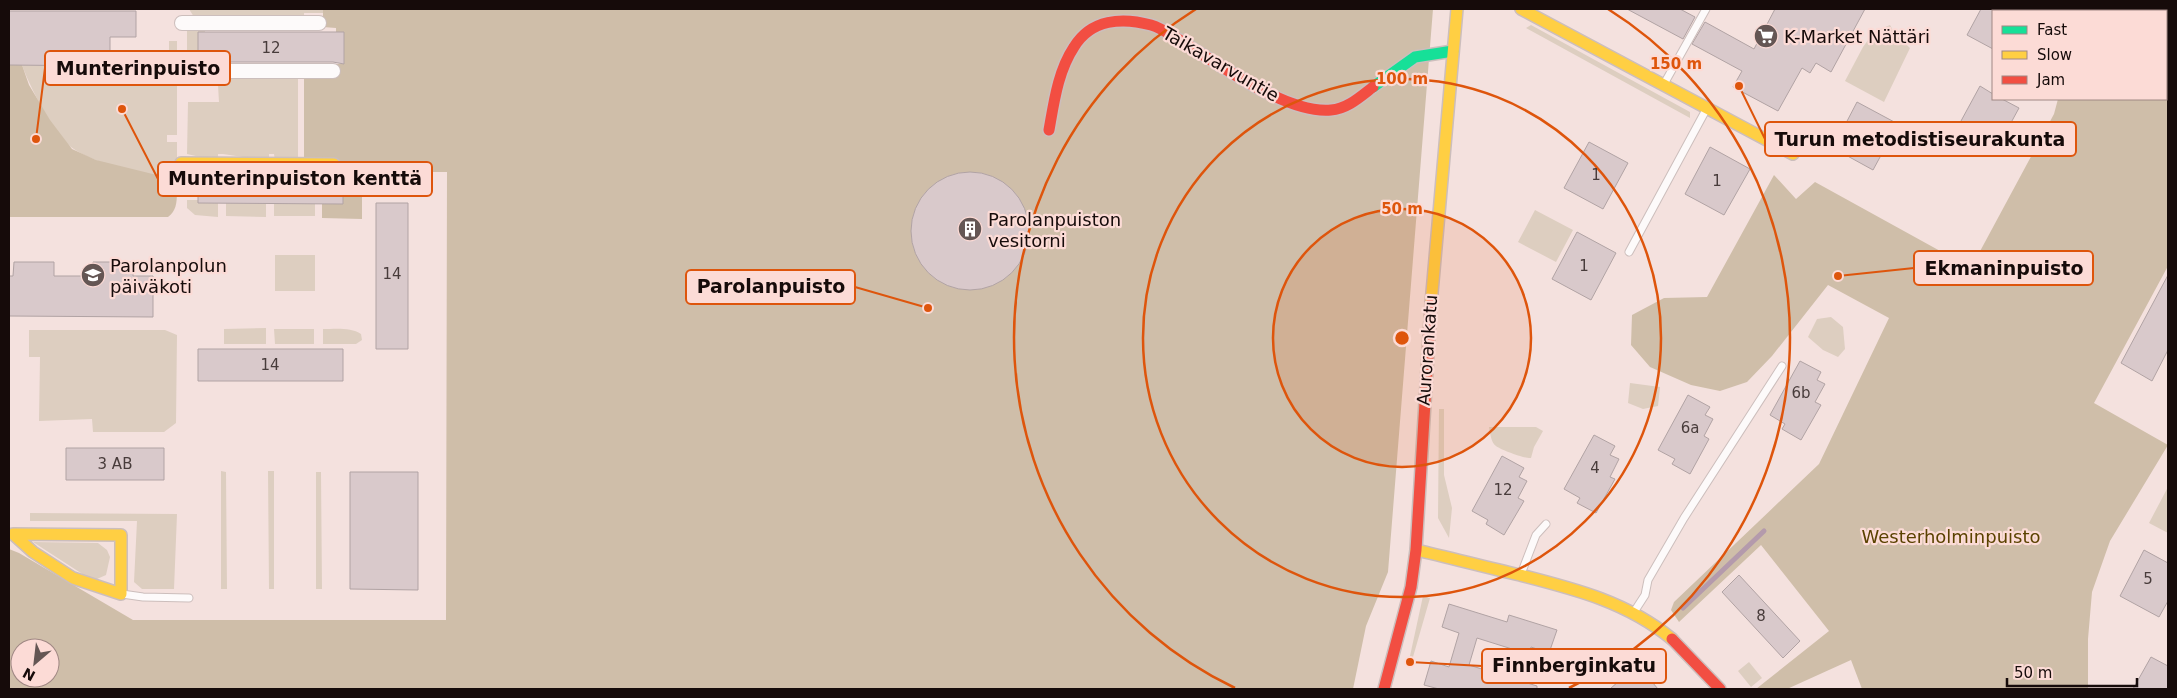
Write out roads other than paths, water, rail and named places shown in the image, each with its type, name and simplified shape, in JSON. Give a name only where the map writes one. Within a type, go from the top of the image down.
[{"type":"street","name":"Aurorankatu","points":[[1384,689],[1411,587],[1416,550],[1428,331],[1457,9]]},
{"type":"street","points":[[1521,9],[1793,154]]},
{"type":"street","name":"Taikavarvuntie","points":[[1049,130],[1061,67],[1068,50],[1078,37],[1102,20],[1126,18],[1139,20],[1153,26],[1271,95],[1314,110],[1332,110],[1347,106],[1414,57],[1429,53],[1453,51]]},
{"type":"street","points":[[182,23],[319,23]]},
{"type":"street","points":[[182,71],[333,71]]},
{"type":"street","points":[[181,163],[334,164]]},
{"type":"street","points":[[11,533],[121,535],[121,594],[73,578],[33,552],[11,533]]},
{"type":"street","points":[[1416,550],[1521,575],[1608,600],[1634,613],[1671,638],[1720,689]]},
{"type":"lane","points":[[1664,85],[1706,9]]},
{"type":"lane","points":[[1629,252],[1707,108]]},
{"type":"lane","points":[[1634,613],[1646,595],[1648,580],[1684,518],[1782,366]]},
{"type":"lane","points":[[1521,575],[1536,535],[1546,524]]},
{"type":"lane","points":[[121,594],[143,597],[189,598]]},
{"type":"waterway","points":[[1683,608],[1764,531]]},
{"type":"place","name":"K-Market Nättäri","points":[[1766,36]]},
{"type":"place","name":"Turun metodistiseurakunta","points":[[1739,86]]},
{"type":"place","name":"Munterinpuiston kenttä","points":[[122,109]]},
{"type":"place","name":"Munterinpuisto","points":[[36,139]]},
{"type":"place","name":"Parolanpuiston vesitorni","points":[[970,229]]},
{"type":"place","name":"Parolanpolun päiväkoti","points":[[93,275]]},
{"type":"place","name":"Ekmaninpuisto","points":[[1838,276]]},
{"type":"place","name":"Parolanpuisto","points":[[928,308]]},
{"type":"place","name":"Finnberginkatu","points":[[1410,662]]},
{"type":"park label","name":"Westerholminpuisto","points":[[1951,536]]}]
